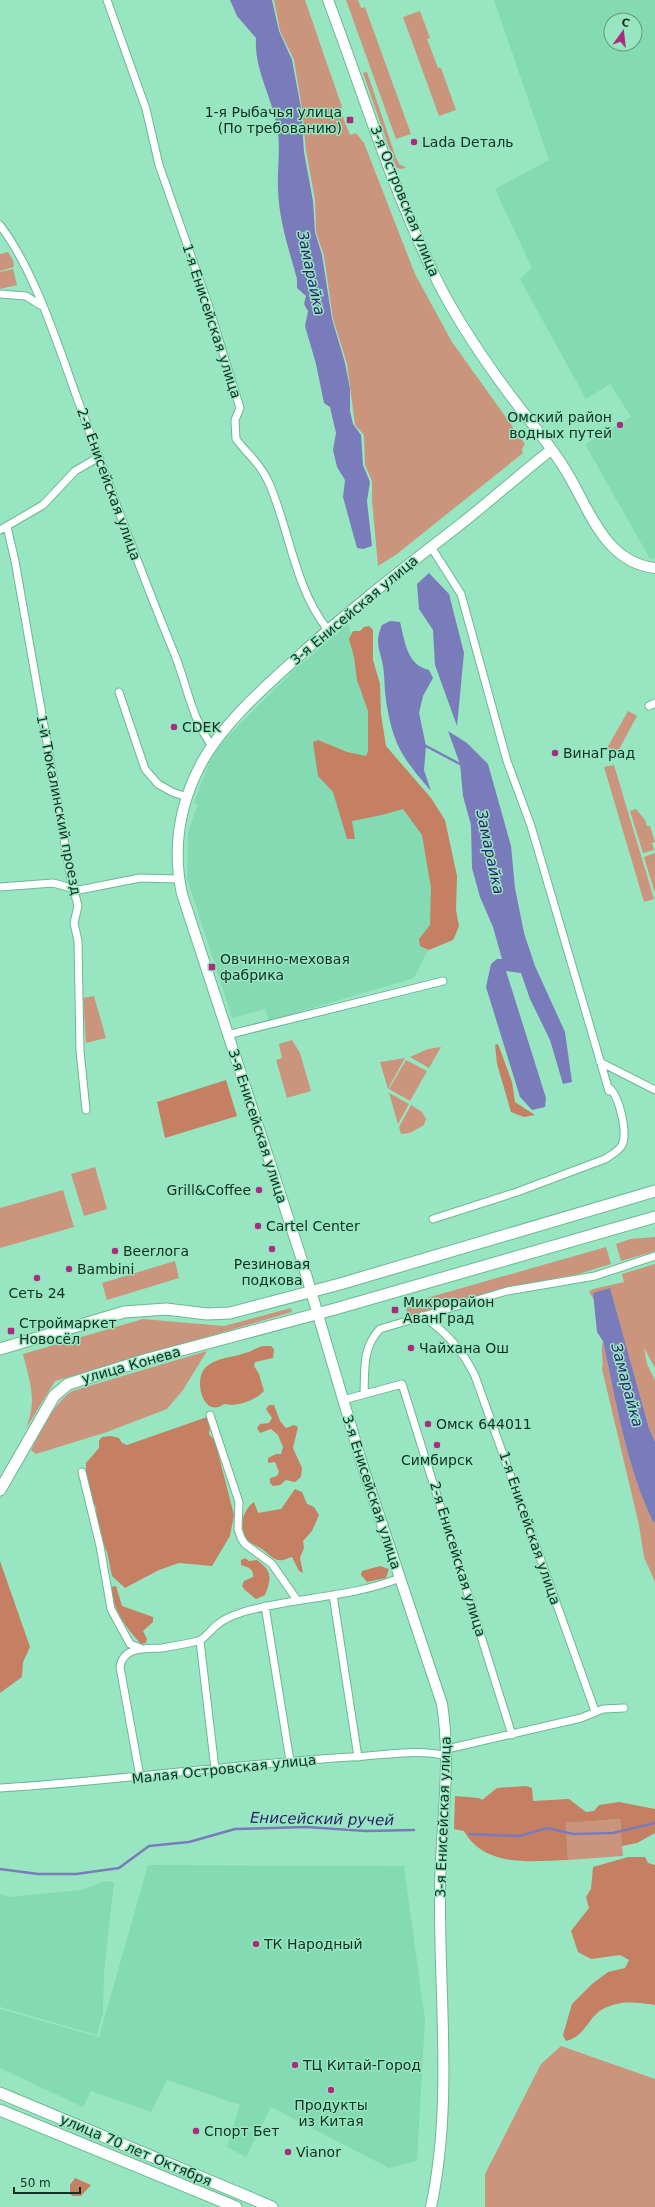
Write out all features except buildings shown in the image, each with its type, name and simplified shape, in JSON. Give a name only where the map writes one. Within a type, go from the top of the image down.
[{"type":"main road","points":[[0,1349],[124,1312],[166,1309],[208,1314],[230,1313],[311,1292],[655,1191]]},
{"type":"main road","name":"улица Конева","points":[[0,1490],[54,1396],[68,1384],[134,1363],[318,1313],[655,1217]]},
{"type":"main road","name":"улица 70 лет Октября","points":[[0,2093],[272,2207]]},
{"type":"main road","name":"улица 70 лет Октября","points":[[0,2110],[236,2207]]},
{"type":"street","name":"1-я Енисейская улица","points":[[107,0],[146,109],[160,165],[208,304],[240,408],[235,420],[236,438],[255,458],[268,482],[307,597],[317,617],[328,630]]},
{"type":"street","name":"3-я Островская улица","points":[[328,0],[392,175],[432,270],[481,355],[551,450],[608,544],[626,559],[636,564],[655,568]]},
{"type":"street","name":"2-я Енисейская улица","points":[[0,225],[14,245],[43,308],[145,584],[179,665],[194,714],[203,734],[212,746]]},
{"type":"street","points":[[0,294],[26,296],[43,308]]},
{"type":"street","name":"3-я Енисейская улица","points":[[430,2207],[439,2160],[445,2045],[440,1894],[447,1753],[442,1704],[343,1400],[318,1313],[227,1035],[179,879],[177,844],[181,819],[187,797],[202,762],[212,746],[266,686],[328,630],[551,450]]},
{"type":"street","points":[[3,529],[43,505],[75,471],[99,457]]},
{"type":"street","name":"1-й Тюкалинский проезд","points":[[3,529],[16,561],[78,906],[74,923],[78,941],[80,1051],[86,1110]]},
{"type":"street","points":[[430,547],[461,594],[507,761],[531,826],[608,1089],[613,1090],[624,1126],[624,1138],[618,1151],[586,1166],[517,1192],[433,1219]]},
{"type":"street","points":[[119,692],[145,770],[158,784],[172,792],[187,797]]},
{"type":"street","points":[[0,887],[53,883],[74,889],[85,890],[113,882],[140,878],[179,879]]},
{"type":"street","points":[[227,1035],[443,981]]},
{"type":"street","points":[[600,1062],[655,1090]]},
{"type":"street","points":[[343,1400],[364,1394],[366,1354],[372,1337],[380,1329],[507,1291],[596,1276],[655,1256]]},
{"type":"street","name":"1-я Енисейская улица","points":[[422,1316],[434,1324],[455,1344],[466,1358],[475,1376],[595,1711]]},
{"type":"street","name":"2-я Енисейская улица","points":[[364,1394],[402,1384],[512,1735]]},
{"type":"street","points":[[210,1415],[239,1502],[238,1529],[241,1538],[245,1544],[272,1564],[297,1600]]},
{"type":"street","points":[[82,1472],[100,1546],[111,1609],[130,1644],[140,1648]]},
{"type":"street","points":[[140,1777],[120,1667],[124,1655],[140,1648],[173,1646],[200,1641],[225,1619],[265,1606],[333,1595],[400,1578]]},
{"type":"street","points":[[333,1595],[358,1757]]},
{"type":"street","points":[[265,1606],[290,1761]]},
{"type":"street","points":[[200,1641],[215,1769]]},
{"type":"street","name":"Малая Островская улица","points":[[0,1788],[140,1777],[290,1761],[447,1753],[581,1718],[595,1711],[624,1708]]},
{"type":"shaded area","points":[[274,0],[305,0],[342,107],[340,110],[350,135],[356,133],[364,143],[415,274],[452,342],[525,444],[522,449],[523,453],[397,554],[378,566],[372,500],[372,481],[365,465],[364,435],[355,425],[347,364],[333,319],[324,256],[316,232],[315,200],[306,151],[302,109],[294,60],[280,31]]},
{"type":"shaded area","points":[[346,0],[358,0],[361,8],[365,7],[411,134],[396,139]]},
{"type":"shaded area","points":[[494,0],[655,0],[655,558],[650,559],[585,444],[631,417],[610,384],[586,399],[520,279],[532,268],[495,189],[549,160]]},
{"type":"shaded area","points":[[420,11],[430,38],[427,39],[438,68],[441,68],[456,110],[439,116],[403,17]]},
{"type":"shaded area","points":[[367,72],[396,158],[400,165],[406,167],[402,169],[397,168],[394,162],[363,73]]},
{"type":"shaded area","points":[[8,252],[13,260],[14,267],[0,271],[0,254]]},
{"type":"shaded area","points":[[13,269],[17,285],[0,289],[0,272]]},
{"type":"shaded area","points":[[348,624],[402,808],[412,815],[426,833],[435,879],[431,944],[414,978],[269,1021],[265,1009],[232,1018],[187,878],[188,832],[198,804],[194,803],[211,757],[222,742],[293,671]]},
{"type":"shaded area","points":[[369,626],[373,630],[373,660],[380,684],[381,714],[386,746],[431,798],[445,820],[457,876],[456,910],[459,926],[453,940],[429,950],[420,946],[419,939],[430,925],[431,888],[422,835],[403,809],[352,821],[355,839],[347,839],[333,792],[318,776],[313,742],[318,740],[347,752],[366,756],[368,751],[368,711],[357,680],[354,657],[349,639],[353,631],[360,631],[364,627]]},
{"type":"shaded area","points":[[628,711],[637,716],[616,755],[606,750]]},
{"type":"shaded area","points":[[614,765],[654,899],[644,902],[604,767]]},
{"type":"shaded area","points":[[636,809],[645,820],[647,826],[650,826],[655,842],[652,843],[654,850],[643,853],[630,811]]},
{"type":"shaded area","points":[[655,853],[655,893],[644,857]]},
{"type":"shaded area","points":[[94,996],[106,1038],[86,1043],[83,998]]},
{"type":"shaded area","points":[[292,1040],[300,1053],[311,1091],[287,1098],[276,1060],[282,1058],[279,1044]]},
{"type":"shaded area","points":[[498,1044],[512,1082],[515,1102],[535,1115],[524,1117],[511,1112],[497,1064],[495,1045]]},
{"type":"shaded area","points":[[441,1047],[429,1068],[410,1057],[428,1049]]},
{"type":"shaded area","points":[[405,1058],[388,1089],[380,1062]]},
{"type":"shaded area","points":[[406,1060],[427,1071],[410,1101],[389,1089]]},
{"type":"shaded area","points":[[226,1080],[237,1116],[165,1138],[157,1102]]},
{"type":"shaded area","points":[[389,1093],[409,1104],[398,1124]]},
{"type":"shaded area","points":[[411,1105],[422,1112],[426,1119],[424,1125],[410,1133],[401,1134],[399,1127]]},
{"type":"shaded area","points":[[95,1167],[107,1209],[84,1216],[71,1174]]},
{"type":"shaded area","points":[[63,1190],[74,1227],[0,1248],[0,1208]]},
{"type":"shaded area","points":[[655,1237],[655,1251],[621,1261],[616,1244],[630,1239]]},
{"type":"shaded area","points":[[606,1247],[611,1264],[578,1274],[521,1285],[408,1316],[406,1309],[427,1298]]},
{"type":"shaded area","points":[[175,1261],[179,1278],[107,1300],[102,1283]]},
{"type":"shaded area","points":[[655,1264],[655,1368],[644,1348],[647,1364],[655,1380],[655,1442],[649,1428],[610,1289],[593,1293],[595,1301],[589,1292],[593,1289],[624,1282],[622,1274]]},
{"type":"shaded area","points":[[291,1308],[292,1312],[55,1381],[25,1430],[31,1410],[32,1392],[23,1354],[143,1319],[224,1326]]},
{"type":"shaded area","points":[[603,1341],[617,1410],[629,1456],[644,1500],[653,1522],[655,1522],[655,1582],[644,1557],[639,1525],[602,1369]]},
{"type":"shaded area","points":[[262,1346],[271,1346],[274,1349],[273,1358],[255,1362],[254,1366],[259,1374],[264,1391],[256,1398],[240,1404],[224,1404],[217,1407],[211,1407],[206,1403],[200,1389],[200,1381],[205,1368],[209,1364],[219,1360]]},
{"type":"shaded area","points":[[207,1351],[183,1390],[167,1409],[107,1432],[36,1454],[31,1450],[53,1410],[72,1391]]},
{"type":"shaded area","points":[[269,1405],[274,1405],[280,1421],[286,1428],[294,1425],[298,1427],[293,1448],[302,1468],[301,1477],[295,1482],[286,1480],[280,1485],[273,1486],[270,1483],[270,1478],[277,1476],[279,1472],[275,1462],[268,1463],[268,1458],[276,1454],[281,1454],[283,1447],[278,1435],[271,1429],[260,1433],[257,1428],[260,1424],[269,1423],[272,1418],[266,1409]]},
{"type":"shaded area","points":[[207,1417],[211,1422],[209,1434],[215,1441],[234,1515],[230,1536],[212,1566],[179,1563],[159,1570],[125,1588],[112,1576],[107,1552],[97,1528],[96,1507],[90,1498],[86,1479],[86,1463],[99,1448],[99,1441],[102,1437],[111,1436],[119,1438],[122,1443],[127,1445]]},
{"type":"shaded area","points":[[295,1489],[302,1492],[307,1504],[314,1507],[319,1515],[312,1531],[303,1541],[304,1548],[300,1558],[303,1573],[299,1571],[292,1557],[284,1560],[277,1560],[250,1542],[245,1536],[242,1526],[245,1512],[254,1502],[258,1513],[281,1509]]},
{"type":"shaded area","points":[[245,1558],[249,1561],[257,1560],[268,1571],[270,1579],[265,1595],[256,1599],[242,1586],[244,1581],[253,1577],[253,1572],[251,1570],[241,1565],[241,1560]]},
{"type":"shaded area","points":[[0,1561],[30,1647],[23,1662],[22,1677],[0,1693]]},
{"type":"shaded area","points":[[380,1566],[389,1569],[386,1578],[367,1582],[361,1575],[362,1571]]},
{"type":"shaded area","points":[[116,1586],[122,1606],[153,1617],[153,1622],[143,1631],[147,1639],[146,1643],[141,1644],[130,1631],[117,1611],[110,1587]]},
{"type":"shaded area","points":[[526,1786],[532,1788],[533,1801],[569,1799],[586,1812],[594,1811],[599,1805],[619,1802],[655,1809],[655,1833],[637,1843],[622,1846],[620,1819],[566,1823],[568,1860],[524,1861],[496,1857],[473,1843],[464,1831],[454,1829],[455,1796],[479,1798],[482,1800],[497,1788]]},
{"type":"shaded area","points":[[620,1819],[623,1856],[568,1860],[566,1823]]},
{"type":"shaded area","points":[[628,1857],[645,1857],[648,1863],[655,1865],[655,2005],[628,2002],[609,2006],[598,2013],[578,2035],[566,2041],[563,2035],[572,2004],[592,1984],[608,1972],[625,1968],[629,1960],[620,1955],[591,1959],[578,1952],[571,1931],[589,1908],[586,1897],[591,1889],[593,1867]]},
{"type":"shaded area","points":[[148,1865],[404,1866],[425,2020],[417,2161],[389,2168],[271,2107],[246,2157],[227,2147],[240,2105],[167,2080],[151,2112],[91,2091],[83,2107],[0,2068],[0,2009],[99,2037]]},
{"type":"shaded area","points":[[106,1881],[114,1882],[104,1972],[103,2013],[97,2035],[0,2007],[0,1894],[10,1897],[81,1890]]},
{"type":"shaded area","points":[[561,2046],[655,2079],[655,2207],[485,2207],[485,2174],[541,2064]]},
{"type":"shaded area","points":[[75,2178],[91,2185],[81,2196],[73,2196],[70,2194],[70,2185]]},
{"type":"water","points":[[230,0],[272,0],[279,31],[292,60],[301,108],[304,152],[313,201],[315,232],[322,255],[332,319],[345,363],[350,389],[350,411],[353,424],[361,435],[363,465],[370,482],[367,501],[372,546],[363,549],[357,548],[343,497],[345,480],[337,467],[333,450],[336,433],[330,407],[324,403],[316,364],[305,326],[308,311],[304,304],[306,296],[297,288],[297,279],[282,224],[278,190],[279,142],[277,126],[260,71],[256,49],[256,38],[237,16]]},
{"type":"water","points":[[429,573],[449,594],[464,653],[457,726],[435,665],[433,630],[419,609],[417,584]]},
{"type":"water","points":[[390,621],[400,622],[411,658],[422,667],[429,670],[433,678],[423,696],[419,713],[426,746],[424,770],[431,791],[400,750],[392,728],[385,696],[384,670],[378,646],[378,637],[382,625]]},
{"type":"water","points":[[448,731],[467,743],[488,764],[511,846],[515,888],[524,933],[535,966],[565,1032],[572,1082],[563,1084],[550,1040],[530,999],[521,973],[506,971],[546,1098],[545,1107],[532,1110],[520,1097],[486,987],[491,964],[497,959],[502,959],[493,927],[480,897],[472,868],[471,825],[463,796],[460,764]]},
{"type":"water","points":[[610,1288],[649,1428],[655,1442],[655,1522],[653,1522],[644,1500],[629,1456],[617,1410],[603,1341],[597,1332],[593,1293]]},
{"type":"waterway","name":"Замарайка","points":[[426,746],[460,764]]},
{"type":"waterway","name":"Енисейский ручей","points":[[470,1834],[519,1836],[548,1828],[573,1834],[613,1833],[655,1823]]},
{"type":"waterway","name":"Енисейский ручей","points":[[0,1869],[38,1874],[76,1874],[119,1868],[149,1846],[189,1842],[235,1829],[306,1827],[366,1831],[414,1830]]},
{"type":"place","name":"1-я Рыбачья улица (По требованию)","points":[[350,120]]},
{"type":"place","name":"Lada Dеталь","points":[[414,142]]},
{"type":"place","name":"Омский район водных путей","points":[[620,425]]},
{"type":"place","name":"CDEK","points":[[174,727]]},
{"type":"place","name":"ВинаГрад","points":[[555,753]]},
{"type":"place","name":"Овчинно-меховая фабрика","points":[[212,967]]},
{"type":"place","name":"Grill&Coffee","points":[[259,1190]]},
{"type":"place","name":"Cartel Center","points":[[258,1226]]},
{"type":"place","name":"Резиновая подкова","points":[[272,1249]]},
{"type":"place","name":"Beerлога","points":[[115,1251]]},
{"type":"place","name":"Bambini","points":[[69,1269]]},
{"type":"place","name":"Сеть 24","points":[[37,1278]]},
{"type":"place","name":"Микрорайон АванГрад","points":[[395,1310]]},
{"type":"place","name":"Строймаркет Новосёл","points":[[11,1331]]},
{"type":"place","name":"Чайхана Ош","points":[[411,1348]]},
{"type":"place","name":"Омск 644011","points":[[428,1424]]},
{"type":"place","name":"Симбирск","points":[[437,1445]]},
{"type":"place","name":"ТК Народный","points":[[256,1944]]},
{"type":"place","name":"ТЦ Китай-Город","points":[[295,2065]]},
{"type":"place","name":"Продукты из Китая","points":[[331,2090]]},
{"type":"place","name":"Спорт Бет","points":[[196,2131]]},
{"type":"place","name":"Vianor","points":[[288,2152]]}]
